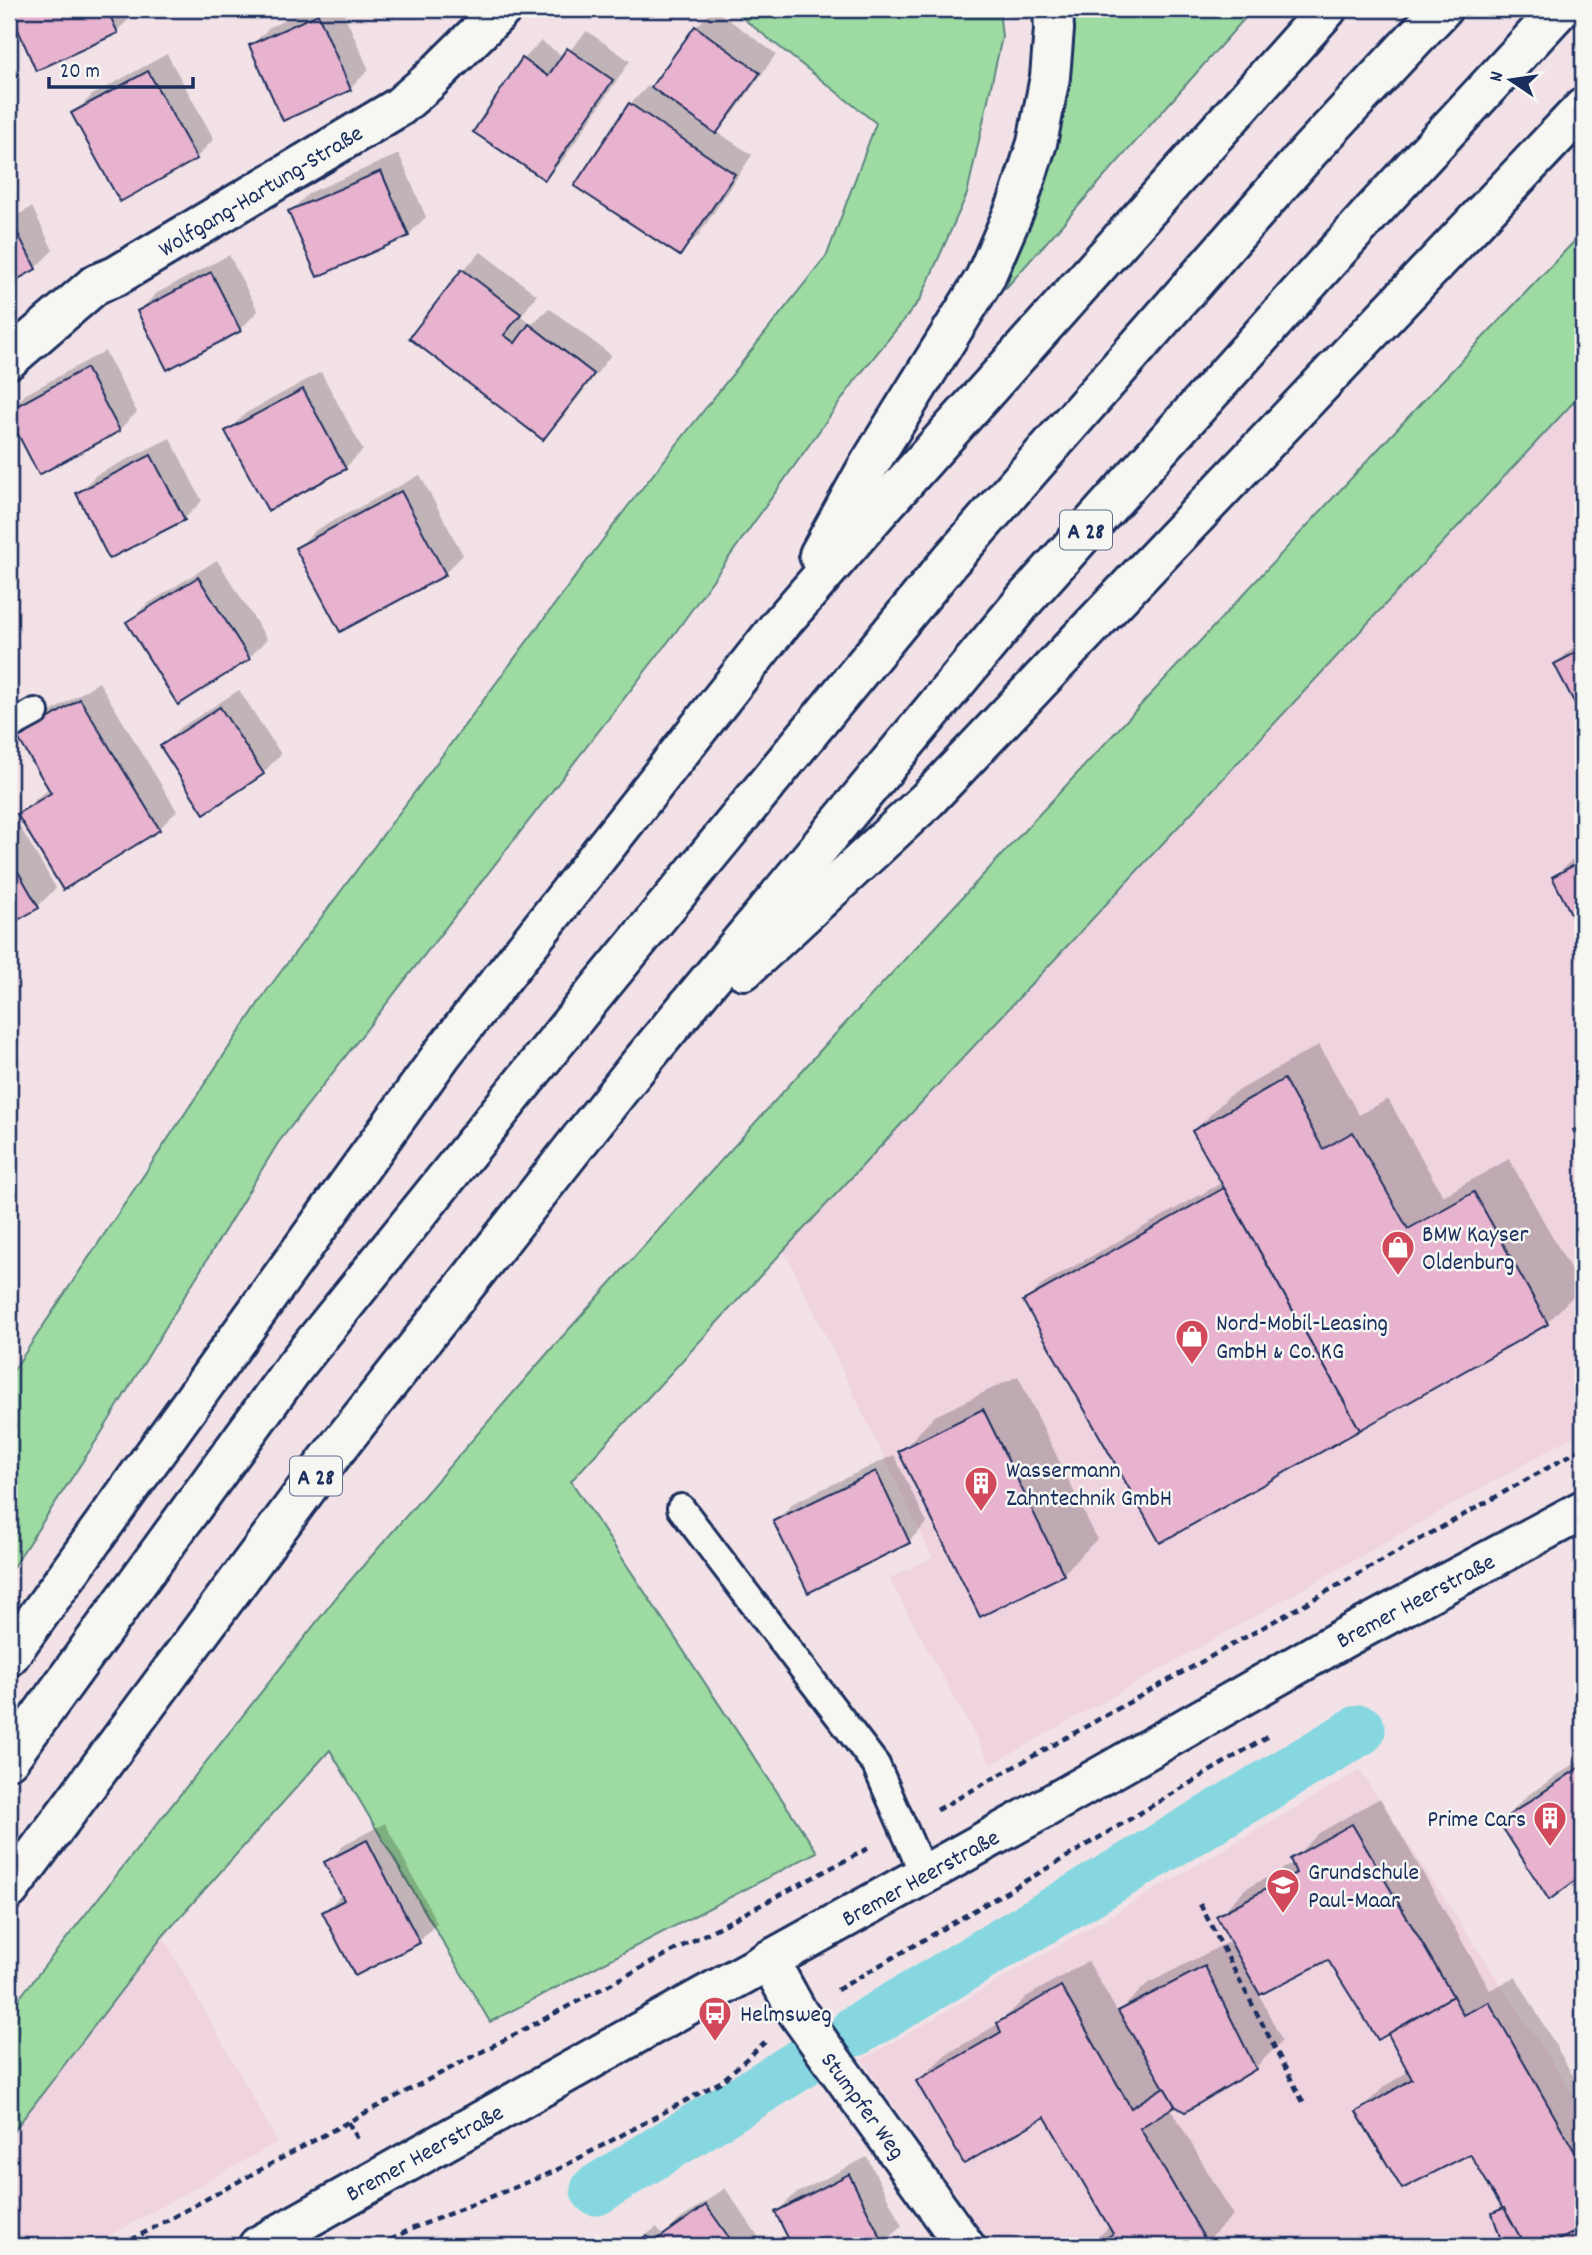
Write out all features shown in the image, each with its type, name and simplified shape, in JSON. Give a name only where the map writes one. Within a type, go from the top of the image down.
[{"type":"main road","name":"Wolfgang-Hartung-Straße","points":[[9,359],[96,284],[116,276],[399,107],[502,9]]},
{"type":"main road","points":[[779,626],[867,468],[991,265],[1018,202],[1037,143],[1050,77],[1053,9]]},
{"type":"main road","points":[[9,1656],[443,1053],[779,626],[1327,9]]},
{"type":"main road","points":[[9,1759],[292,1370],[740,817],[949,562],[1310,150],[1442,9]]},
{"type":"main road","name":"A 28","points":[[9,1890],[331,1455],[634,1071],[1025,599],[1373,211],[1560,9]]},
{"type":"main road","points":[[634,1071],[927,800],[1583,108]]},
{"type":"main road","name":"Bremer Heerstraße","points":[[261,2246],[1344,1638],[1583,1510]]},
{"type":"main road","name":"Stumpfer Weg","points":[[769,1960],[798,2013],[965,2246]]},
{"type":"lane","points":[[9,726],[35,712]]},
{"type":"lane","points":[[681,1508],[876,1765],[924,1875]]},
{"type":"path","points":[[120,2246],[348,2122],[830,1870],[1583,1448]]},
{"type":"path","points":[[380,2246],[409,2230],[555,2171],[722,2081],[798,2013],[1272,1734]]},
{"type":"path","points":[[1200,1904],[1303,2102]]},
{"type":"shaded area","points":[[1583,394],[1583,1431],[991,1765],[889,1579],[932,1557],[784,1250]]},
{"type":"shaded area","name":"Grundschule Paul-Maar","points":[[1360,1770],[1583,2109],[1583,2246],[992,2246],[862,2060]]},
{"type":"shaded area","points":[[163,1936],[278,2142],[91,2246],[9,2246],[9,2137]]},
{"type":"green space","points":[[731,9],[999,9],[1002,37],[967,194],[920,300],[857,378],[675,633],[278,1143],[100,1435],[9,1573],[9,1377],[268,989],[628,506],[827,255],[876,123]]},
{"type":"green space","points":[[1060,9],[1253,9],[1005,289],[1052,163]]},
{"type":"green space","points":[[1583,232],[1583,392],[571,1481],[817,1852],[490,2022],[330,1750],[163,1936],[9,2137],[9,2011],[342,1590],[553,1347],[828,1042]]},
{"type":"building","points":[[9,9],[107,9],[118,33],[36,71]]},
{"type":"building","points":[[318,14],[351,90],[283,121],[249,45]]},
{"type":"building","points":[[695,26],[760,73],[716,134],[651,87]]},
{"type":"building","points":[[567,48],[613,80],[545,180],[473,132],[522,58],[548,76]]},
{"type":"building","points":[[148,71],[197,159],[120,202],[71,113]]},
{"type":"building","points":[[629,103],[735,174],[680,256],[574,186]]},
{"type":"building","points":[[381,171],[409,236],[317,277],[288,211]]},
{"type":"building","points":[[13,224],[36,269],[9,284],[9,227]]},
{"type":"building","points":[[462,269],[521,314],[504,335],[515,343],[529,324],[594,374],[543,440],[409,338]]},
{"type":"building","points":[[211,272],[241,331],[167,370],[137,311]]},
{"type":"building","points":[[86,368],[120,431],[39,475],[9,417],[9,410]]},
{"type":"building","points":[[303,389],[346,469],[268,511],[225,431]]},
{"type":"building","points":[[151,455],[185,520],[109,559],[76,493]]},
{"type":"building","points":[[401,491],[446,575],[340,632],[295,548]]},
{"type":"building","points":[[198,577],[250,659],[178,705],[126,622]]},
{"type":"building","points":[[1583,649],[1583,719],[1554,664]]},
{"type":"building","points":[[80,699],[160,830],[63,890],[17,814],[51,793],[18,738]]},
{"type":"building","points":[[220,707],[264,774],[204,814],[160,746]]},
{"type":"building","points":[[1583,806],[1583,828],[1574,810]]},
{"type":"building","points":[[9,856],[39,908],[9,925]]},
{"type":"building","points":[[1583,860],[1583,937],[1552,877]]},
{"type":"building","name":"BMW Kayser Oldenburg","points":[[1284,1079],[1323,1149],[1353,1132],[1408,1229],[1474,1192],[1548,1324],[1360,1430],[1192,1131]]},
{"type":"building","points":[[1583,1124],[1583,1147],[1573,1130]]},
{"type":"building","name":"Nord-Mobil-Leasing GmbH & Co. KG","points":[[1224,1188],[1360,1430],[1160,1543],[1023,1301]]},
{"type":"building","name":"Wassermann Zahntechnik GmbH","points":[[983,1409],[1064,1575],[980,1617],[898,1451]]},
{"type":"building","points":[[876,1471],[910,1543],[808,1593],[773,1521]]},
{"type":"building","name":"Prime Cars","points":[[1583,1765],[1583,1875],[1549,1900],[1499,1822]]},
{"type":"building","points":[[1352,1824],[1453,1996],[1378,2040],[1328,1960],[1260,1995],[1216,1916],[1296,1873],[1290,1859]]},
{"type":"building","points":[[367,1840],[420,1943],[355,1976],[322,1912],[344,1900],[324,1862]]},
{"type":"building","points":[[1205,1966],[1256,2069],[1185,2112],[1175,2106],[1118,2011]]},
{"type":"building","points":[[1061,1986],[1131,2108],[1164,2087],[1175,2106],[1140,2128],[1207,2243],[1202,2246],[1092,2246],[1113,2234],[1045,2117],[964,2164],[916,2081],[1001,2032],[997,2023]]},
{"type":"building","points":[[1453,1996],[1463,2015],[1489,2002],[1583,2166],[1583,2228],[1548,2246],[1525,2246],[1470,2154],[1402,2189],[1356,2112],[1412,2079],[1388,2034]]},
{"type":"building","points":[[849,2174],[885,2246],[792,2246],[775,2212]]},
{"type":"building","points":[[706,2205],[735,2246],[663,2246],[658,2239]]},
{"type":"building","points":[[1504,2208],[1525,2246],[1503,2246],[1492,2213]]},
{"type":"building","points":[[1583,2228],[1583,2246],[1548,2246]]},
{"type":"building","points":[[647,2235],[656,2246],[631,2246]]},
{"type":"waterway","points":[[855,2031],[1360,1730]]},
{"type":"waterway","points":[[596,2190],[799,2065]]},
{"type":"place","name":"BMW Kayser Oldenburg","points":[[1398,1277]]},
{"type":"place","name":"Nord-Mobil-Leasing GmbH & Co. KG","points":[[1192,1366]]},
{"type":"place","name":"Wassermann Zahntechnik GmbH","points":[[981,1513]]},
{"type":"place","name":"Prime Cars","points":[[1550,1848]]},
{"type":"place","name":"Grundschule Paul-Maar","points":[[1283,1915]]},
{"type":"place","name":"Helmsweg","points":[[715,2043]]}]
